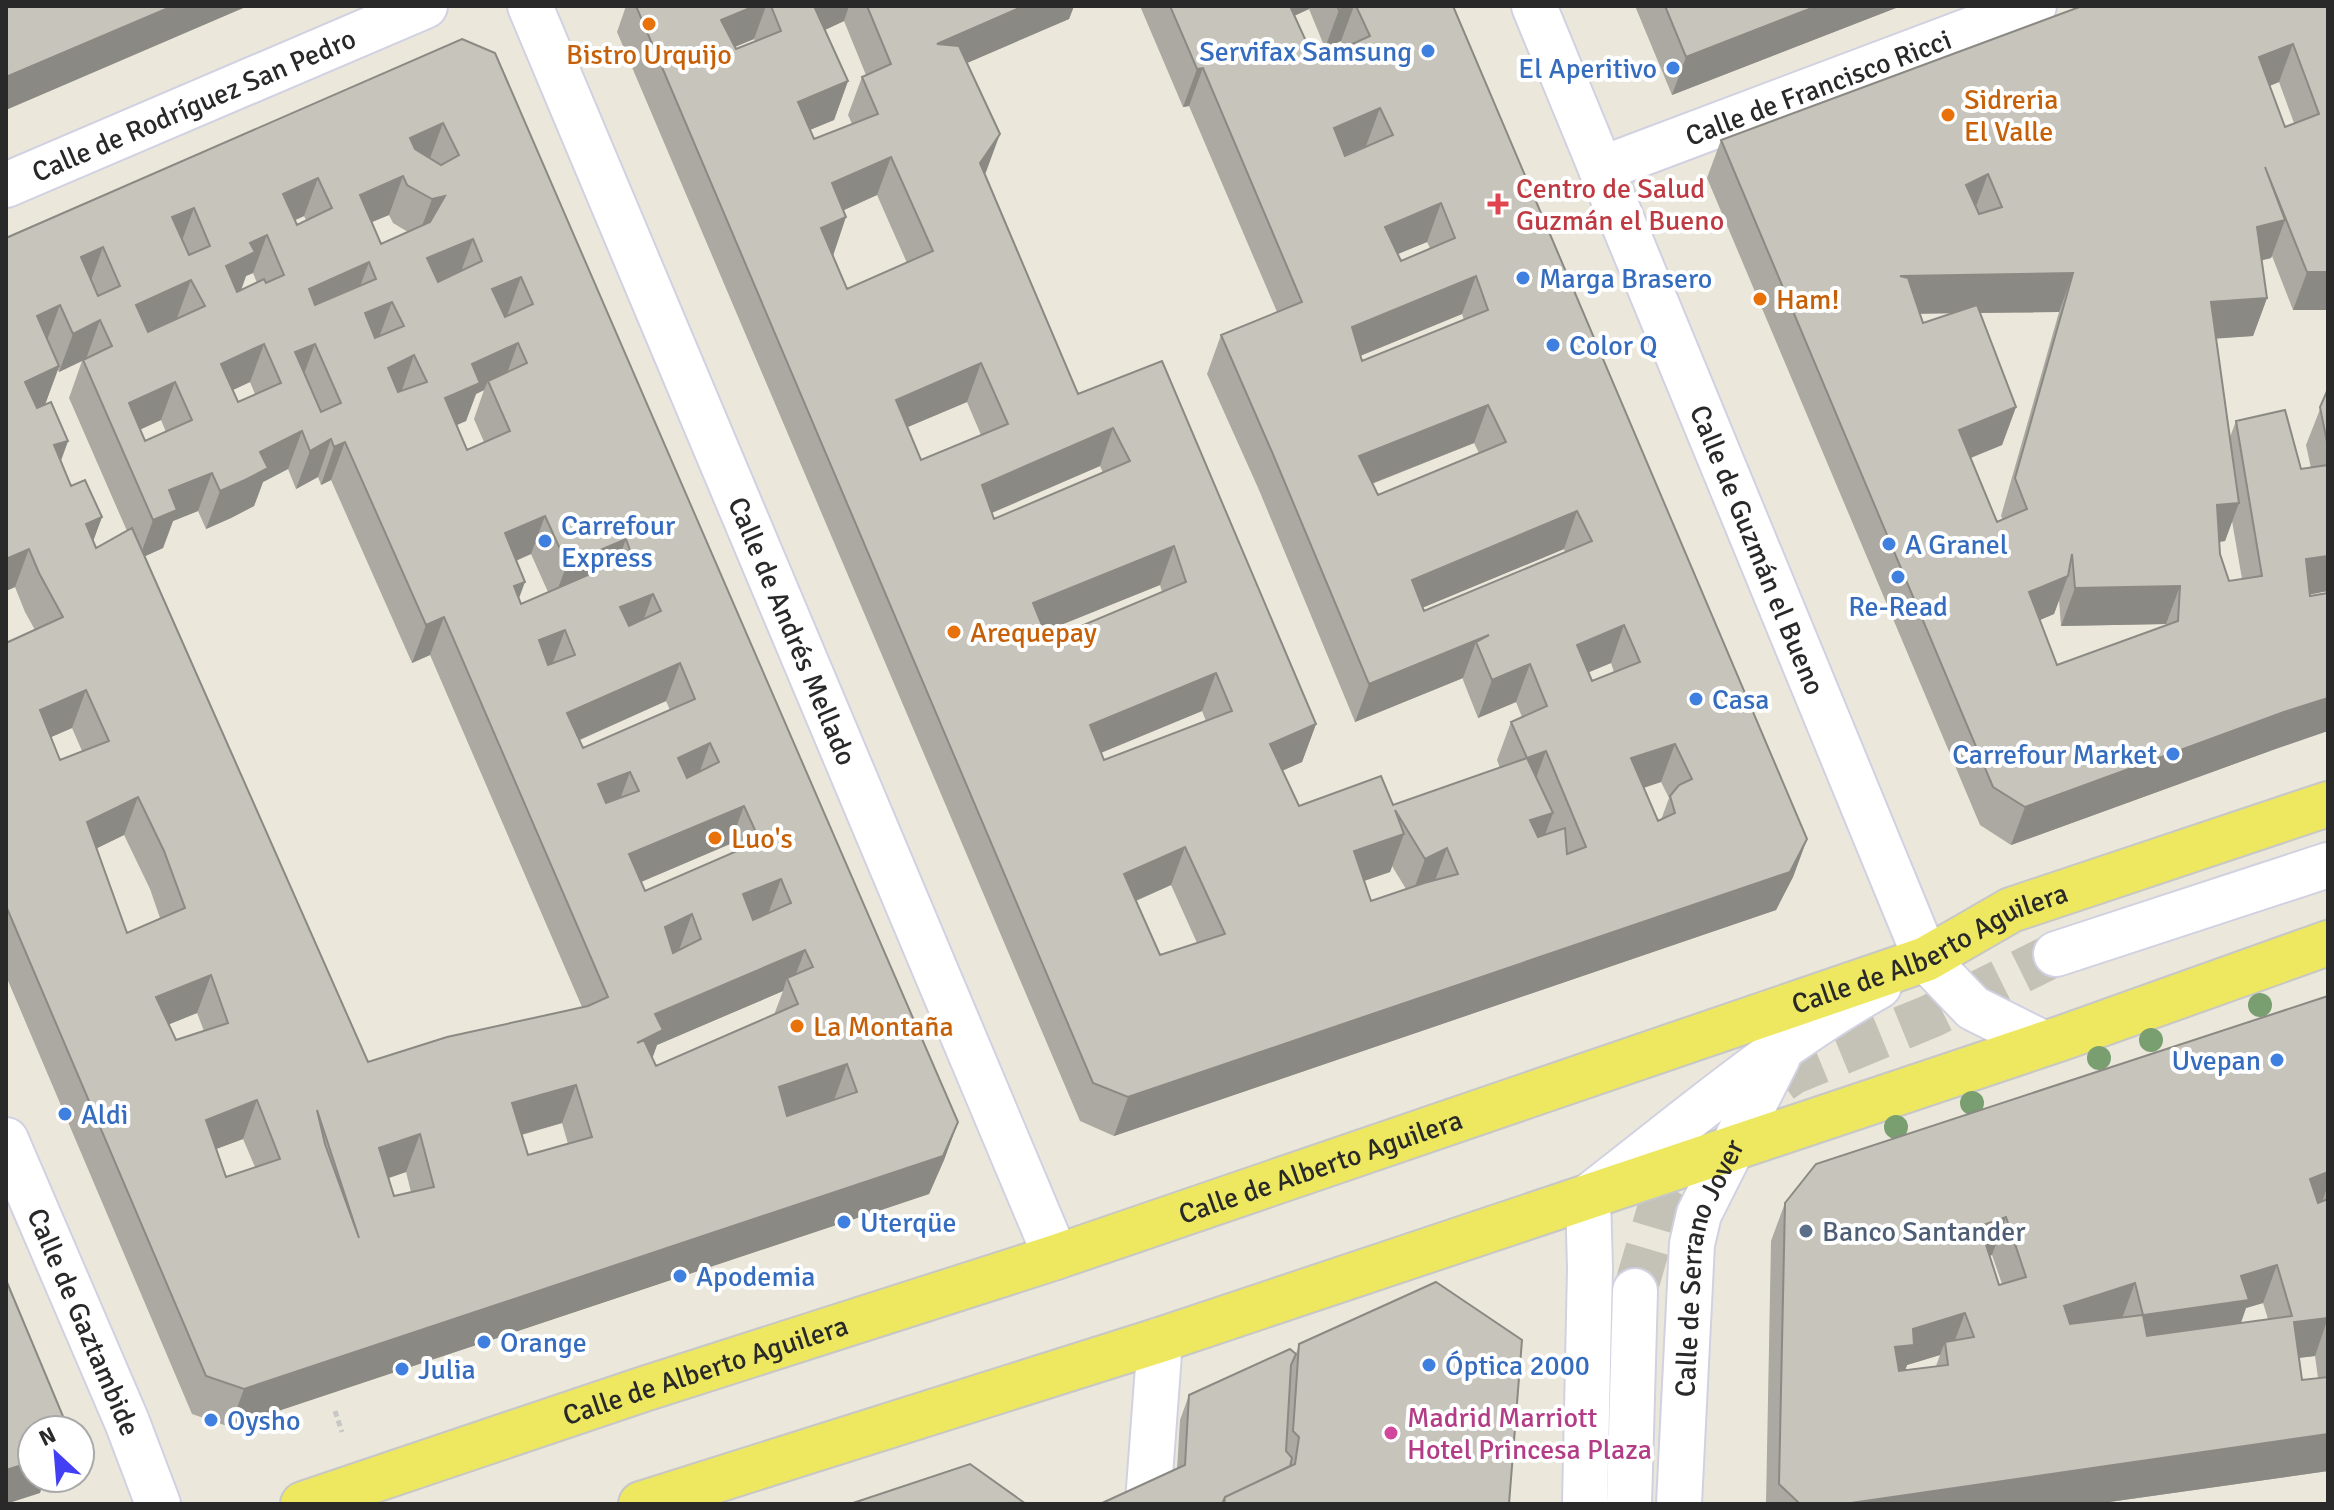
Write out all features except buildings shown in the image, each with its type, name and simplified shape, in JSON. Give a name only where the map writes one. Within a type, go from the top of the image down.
[{"type":"main road","name":"Calle de Alberto Aguilera","points":[[303,1504],[644,1389],[1056,1257],[1926,959],[2011,910],[2328,804]]},
{"type":"main road","points":[[641,1504],[1160,1340],[1730,1150],[2328,943]]},
{"type":"street","name":"Calle de Rodríguez San Pedro","points":[[6,185],[425,6]]},
{"type":"street","name":"Calle de Andrés Mellado","points":[[530,6],[1056,1257]]},
{"type":"street","name":"Calle de Guzmán el Bueno","points":[[1534,6],[1926,959],[1973,1008],[2043,1043]]},
{"type":"street","name":"Calle de Francisco Ricci","points":[[1601,169],[2034,6]]},
{"type":"street","name":"Calle de Alberto Aguilera","points":[[2056,954],[2328,865]]},
{"type":"street","name":"Calle de Serrano Jover","points":[[1588,1197],[1785,1045],[1833,1012],[1926,959]]},
{"type":"street","name":"Calle de Serrano Jover","points":[[1679,1504],[1692,1244],[1699,1214],[1785,1045]]},
{"type":"street","name":"Calle de Gaztambide","points":[[6,1140],[127,1422],[158,1504]]},
{"type":"street","points":[[1585,1504],[1590,1268],[1588,1197]]},
{"type":"street","name":"Calle de Serrano Jover","points":[[1629,1504],[1635,1291]]},
{"type":"street","points":[[1148,1502],[1160,1340]]},
{"type":"path","points":[[335,1411],[342,1432]]},
{"type":"tunnel","points":[[1635,1291],[1658,1213],[1725,1121],[1792,1073],[1931,1016],[2056,954]]},
{"type":"place","name":"Bistro Urquijo","points":[[649,24]]},
{"type":"place","name":"Servifax Samsung","points":[[1428,51]]},
{"type":"place","name":"El Aperitivo","points":[[1673,68]]},
{"type":"place","name":"Sidreria El Valle","points":[[1948,115]]},
{"type":"place","name":"Centro de Salud Guzmán el Bueno","points":[[1498,204]]},
{"type":"place","name":"Marga Brasero","points":[[1523,278]]},
{"type":"place","name":"Ham!","points":[[1760,299]]},
{"type":"place","name":"Color Q","points":[[1553,345]]},
{"type":"place","name":"Carrefour Express","points":[[545,541]]},
{"type":"place","name":"A Granel","points":[[1889,544]]},
{"type":"place","name":"Re-Read","points":[[1898,577]]},
{"type":"place","name":"Arequepay","points":[[954,632]]},
{"type":"place","name":"Casa","points":[[1696,699]]},
{"type":"place","name":"Carrefour Market","points":[[2173,754]]},
{"type":"place","name":"Luo's","points":[[715,838]]},
{"type":"place","name":"La Montaña","points":[[797,1026]]},
{"type":"place","name":"Uvepan","points":[[2277,1060]]},
{"type":"place","name":"Aldi","points":[[65,1114]]},
{"type":"place","name":"Uterqüe","points":[[844,1222]]},
{"type":"place","name":"Banco Santander","points":[[1806,1231]]},
{"type":"place","name":"Apodemia","points":[[680,1276]]},
{"type":"place","name":"Orange","points":[[484,1342]]},
{"type":"place","name":"Óptica 2000","points":[[1429,1365]]},
{"type":"place","name":"Julia","points":[[402,1369]]},
{"type":"place","name":"Oysho","points":[[211,1420]]},
{"type":"place","name":"Madrid Marriott Hotel Princesa Plaza","points":[[1391,1433]]}]
